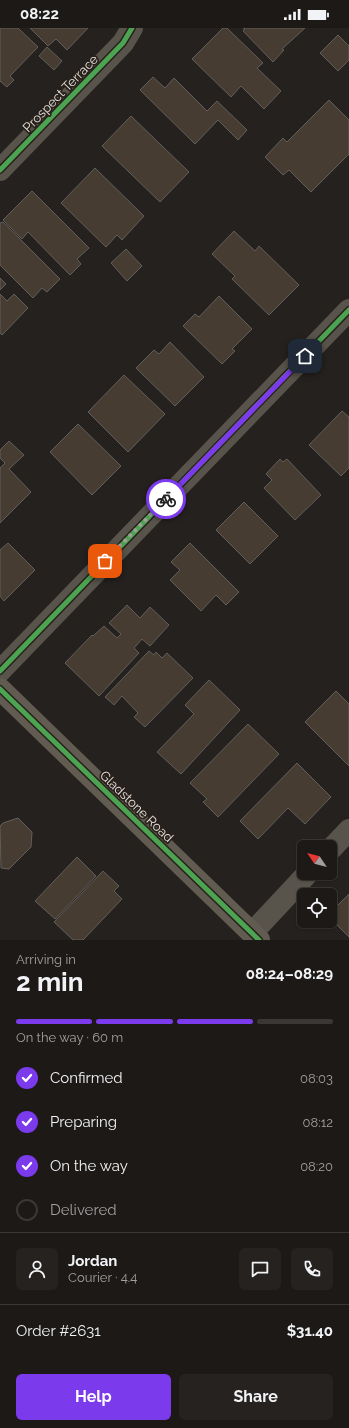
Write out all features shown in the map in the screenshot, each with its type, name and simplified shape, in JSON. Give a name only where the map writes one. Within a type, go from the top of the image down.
[{"type":"main road","name":"Gladstone Road","points":[[0,689],[256,936]]},
{"type":"street","name":"Prospect Terrace","points":[[0,170],[128,36],[138,38],[149,28]]},
{"type":"street","points":[[0,671],[349,310]]},
{"type":"street","points":[[337,843],[349,830]]},
{"type":"street","points":[[256,936],[302,880]]},
{"type":"building","points":[[0,28],[18,28],[38,47],[10,76],[14,80],[7,87],[0,81]]},
{"type":"building","points":[[30,28],[88,28],[67,50],[56,39],[48,46]]},
{"type":"building","points":[[223,28],[227,28],[263,63],[257,68],[281,91],[264,109],[241,86],[231,97],[192,59]]},
{"type":"building","points":[[243,28],[305,28],[282,49],[284,50],[273,62],[243,31],[245,29]]},
{"type":"building","points":[[338,35],[349,46],[349,60],[338,71],[320,53]]},
{"type":"building","points":[[47,47],[62,61],[54,70],[39,56]]},
{"type":"building","points":[[153,77],[165,88],[174,78],[207,111],[217,101],[247,130],[238,140],[218,120],[195,144],[140,90]]},
{"type":"building","points":[[329,100],[349,120],[349,154],[311,192],[289,170],[283,175],[265,157],[283,138],[287,142]]},
{"type":"building","points":[[131,116],[189,172],[160,202],[102,146]]},
{"type":"building","points":[[95,168],[144,216],[122,240],[117,235],[106,247],[61,203]]},
{"type":"building","points":[[32,191],[89,248],[77,259],[81,264],[70,275],[28,232],[22,239],[3,220]]},
{"type":"building","points":[[3,222],[60,279],[47,292],[42,288],[33,298],[0,265],[0,223]]},
{"type":"building","points":[[234,231],[255,251],[259,246],[299,285],[269,315],[232,279],[235,276],[212,254]]},
{"type":"building","points":[[126,249],[142,266],[127,281],[111,263]]},
{"type":"building","points":[[0,278],[6,284],[0,290]]},
{"type":"building","points":[[0,294],[7,301],[14,294],[28,308],[2,335],[0,333]]},
{"type":"building","points":[[219,296],[252,329],[232,349],[235,351],[222,364],[183,326],[195,314],[199,317]]},
{"type":"building","points":[[170,342],[204,377],[175,406],[136,368],[154,350],[159,354]]},
{"type":"building","points":[[124,375],[165,414],[128,452],[88,412]]},
{"type":"building","points":[[342,411],[349,417],[349,468],[341,476],[309,445]]},
{"type":"building","points":[[78,424],[121,466],[92,495],[50,452]]},
{"type":"building","points":[[9,441],[24,455],[9,469],[31,492],[0,523],[0,468],[5,463],[0,458],[0,450]]},
{"type":"building","points":[[280,459],[283,462],[287,459],[321,495],[295,520],[264,488],[272,480],[266,474]]},
{"type":"building","points":[[244,502],[278,536],[250,564],[216,530]]},
{"type":"building","points":[[8,543],[35,570],[4,601],[0,596],[0,550]]},
{"type":"building","points":[[190,543],[239,592],[226,605],[216,595],[201,611],[170,580],[180,570],[171,562]]},
{"type":"building","points":[[127,605],[140,618],[150,607],[169,625],[150,646],[142,639],[134,648],[139,653],[99,696],[65,663],[92,635],[93,636],[104,626],[117,638],[121,634],[109,623]]},
{"type":"building","points":[[149,651],[154,655],[156,652],[162,658],[167,653],[193,678],[145,727],[134,717],[138,713],[122,696],[114,705],[105,697]]},
{"type":"building","points":[[209,680],[240,710],[181,774],[157,752],[194,714],[185,705]]},
{"type":"building","points":[[336,691],[349,704],[349,766],[305,722]]},
{"type":"building","points":[[248,724],[279,754],[218,817],[203,802],[207,799],[190,783]]},
{"type":"building","points":[[297,763],[331,797],[305,824],[288,808],[258,839],[240,821]]},
{"type":"building","points":[[18,818],[32,832],[31,847],[9,869],[1,868],[0,826],[3,823]]},
{"type":"building","points":[[77,857],[96,876],[55,919],[35,901]]},
{"type":"building","points":[[103,871],[119,886],[114,891],[122,899],[83,940],[73,940],[54,922]]},
{"type":"building","points":[[349,894],[349,937],[337,925],[337,906]]},
{"type":"cycle path","points":[[0,170],[123,43],[132,28]]},
{"type":"cycle path","points":[[0,671],[349,310]]},
{"type":"cycle path","points":[[0,689],[259,940]]},
{"type":"way so far","points":[[105,561],[166,499]]},
{"type":"route","points":[[166,499],[305,356]]}]
